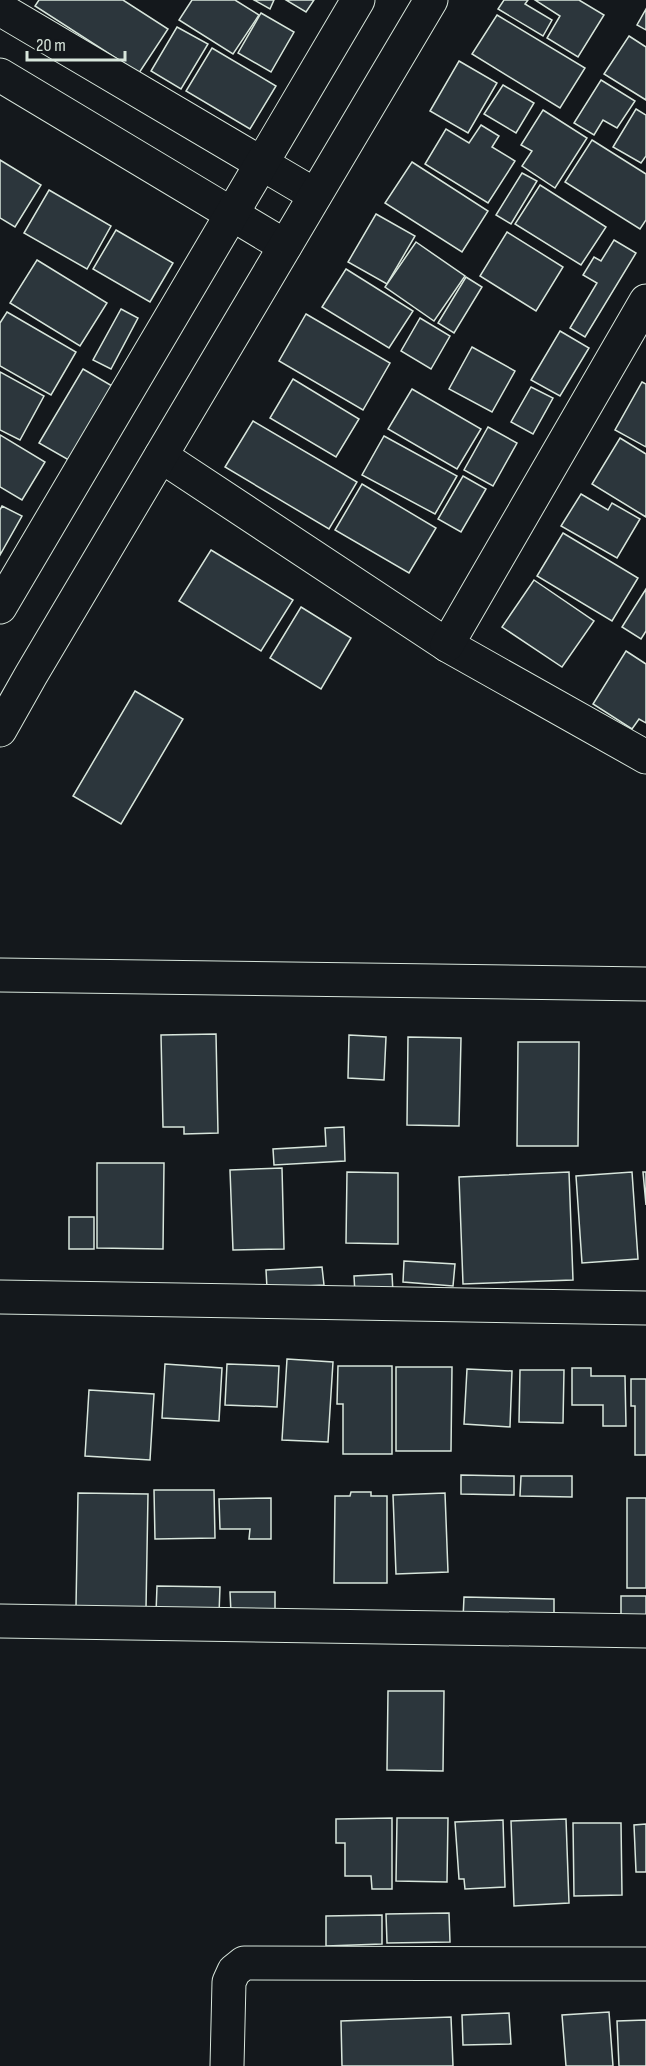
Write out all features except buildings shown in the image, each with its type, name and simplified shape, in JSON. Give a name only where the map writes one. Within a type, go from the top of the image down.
[{"type":"street","points":[[0,607],[358,0]]},
{"type":"street","points":[[0,730],[431,0]]},
{"type":"street","points":[[0,9],[315,195]]},
{"type":"street","points":[[0,75],[285,246]]},
{"type":"street","points":[[447,645],[646,301]]},
{"type":"street","points":[[161,456],[447,645],[646,757]]},
{"type":"street","points":[[0,975],[646,984]]},
{"type":"street","points":[[0,1297],[646,1308]]},
{"type":"street","points":[[0,1621],[646,1631]]},
{"type":"street","points":[[227,2066],[229,1982],[234,1971],[244,1964],[646,1964]]}]
